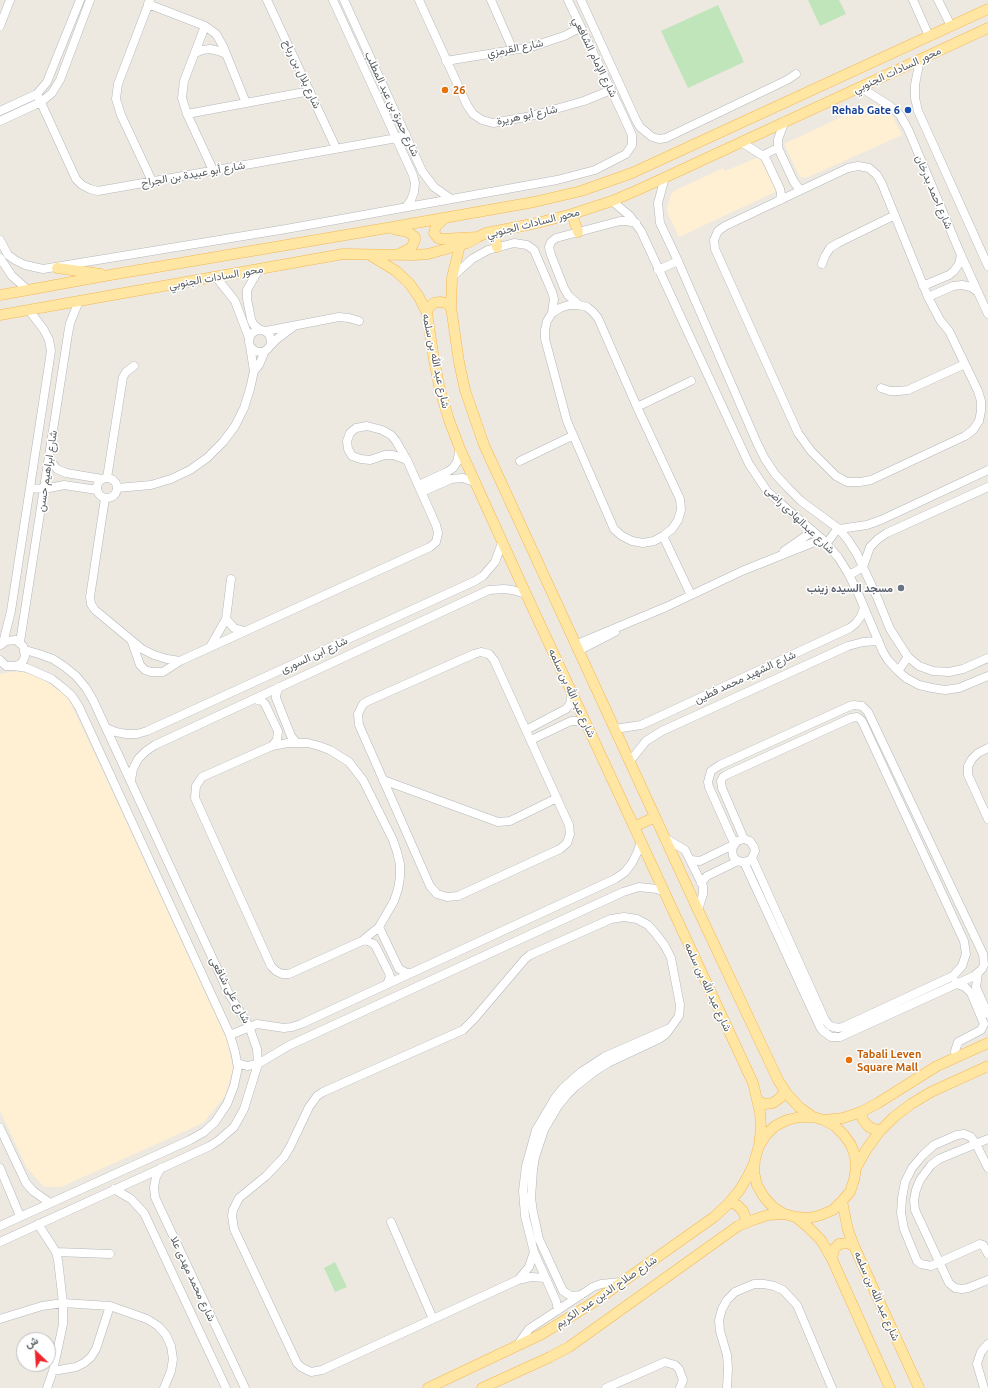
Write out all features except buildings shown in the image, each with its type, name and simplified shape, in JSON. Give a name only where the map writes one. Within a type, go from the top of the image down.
[{"type":"main road","name":"محور السادات الجنوبي","points":[[0,295],[445,218],[550,199],[581,191],[616,179],[988,9]]},
{"type":"main road","name":"محور السادات الجنوبي","points":[[0,315],[343,254],[421,254],[442,251],[494,232],[572,214],[612,201],[988,28]]},
{"type":"main road","points":[[572,214],[578,232]]},
{"type":"main road","points":[[445,218],[436,226],[434,233],[438,238],[478,237]]},
{"type":"main road","points":[[387,228],[408,232],[415,237],[411,248],[398,254]]},
{"type":"main road","points":[[494,232],[497,247]]},
{"type":"main road","name":"شارع عبد الله بن سلمه","points":[[460,245],[452,278],[451,307],[462,376],[484,446],[778,1080],[785,1091],[799,1107],[813,1117]]},
{"type":"main road","name":"شارع عبد الله بن سلمه","points":[[369,254],[396,271],[409,283],[419,297],[427,313],[440,390],[449,420],[460,448],[502,543],[753,1083],[760,1112],[761,1129],[759,1146]]},
{"type":"main road","points":[[57,268],[110,275]]},
{"type":"main road","points":[[427,313],[429,307],[434,303],[446,303],[451,307]]},
{"type":"main road","points":[[634,827],[655,817]]},
{"type":"main road","points":[[824,1120],[843,1118],[861,1112],[878,1103],[921,1074],[988,1043]]},
{"type":"main road","points":[[856,1168],[866,1150],[881,1130],[894,1117],[911,1104],[931,1092],[988,1066]]},
{"type":"main road","points":[[758,1101],[765,1104],[773,1103],[780,1098],[785,1091]]},
{"type":"main road","points":[[861,1112],[863,1120],[869,1127],[881,1130]]},
{"type":"main road","points":[[800,1117],[813,1117],[824,1120],[835,1126],[847,1140],[855,1156],[856,1168],[850,1192],[833,1210],[821,1215],[809,1218],[784,1214],[773,1207],[764,1197],[757,1185],[754,1172],[755,1159],[759,1146],[766,1135],[775,1126],[787,1120],[800,1117]]},
{"type":"main road","name":"شارع صلاح الدين عبد الكريم","points":[[428,1388],[516,1347],[562,1323],[714,1217],[739,1192],[755,1159]]},
{"type":"main road","name":"شارع عبد الله بن سلمه","points":[[842,1201],[848,1230],[854,1246],[919,1388]]},
{"type":"main road","points":[[730,1202],[741,1208],[748,1222]]},
{"type":"main road","name":"شارع صلاح الدين عبد الكريم","points":[[482,1388],[568,1346],[738,1226],[768,1215],[784,1214]]},
{"type":"main road","points":[[796,1217],[810,1228],[821,1240],[832,1259],[890,1388]]},
{"type":"main road","points":[[832,1259],[834,1249],[839,1244],[848,1243],[854,1246]]},
{"type":"street","points":[[0,26],[10,0]]},
{"type":"street","points":[[0,111],[37,94],[47,82],[80,0]]},
{"type":"street","points":[[0,121],[41,102],[52,92],[60,80],[90,0]]},
{"type":"street","name":"شارع بلال بن رباح","points":[[267,0],[336,148]]},
{"type":"street","name":"شارع حمزة بن عبد المطلب","points":[[333,0],[413,175],[415,183],[414,192],[406,207]]},
{"type":"street","name":"شارع حمزة بن عبد المطلب","points":[[344,0],[428,180],[434,187],[451,199]]},
{"type":"street","name":"شارع أبو هريرة","points":[[419,0],[467,105],[473,114],[482,120],[493,123],[531,116],[584,101],[611,90]]},
{"type":"street","points":[[491,0],[513,50]]},
{"type":"street","name":"شارع الإمام الشافعي","points":[[0,240],[8,255],[15,260],[43,269],[57,268],[570,178],[595,170],[622,157],[630,150],[632,135],[568,0]]},
{"type":"street","name":"شارع الإمام الشافعي","points":[[581,0],[631,110],[640,127],[652,137],[659,139],[666,138],[790,79],[796,74]]},
{"type":"street","points":[[913,0],[932,35]]},
{"type":"street","points":[[919,0],[932,35]]},
{"type":"street","points":[[938,0],[952,25]]},
{"type":"street","points":[[943,0],[952,25]]},
{"type":"street","points":[[152,181],[121,115],[116,99],[118,84],[149,2],[206,26],[216,34],[246,103]]},
{"type":"street","points":[[206,26],[184,81],[182,90],[184,106],[187,114],[213,170]]},
{"type":"street","name":"شارع القرمزي","points":[[446,61],[513,50],[548,42],[580,28]]},
{"type":"street","points":[[195,54],[202,50],[210,49],[219,50],[226,54]]},
{"type":"street","name":"شارع احمد بدرخان","points":[[920,59],[915,85],[915,98],[918,111],[988,266]]},
{"type":"street","name":"شارع احمد بدرخان","points":[[860,87],[890,106],[900,115],[908,129],[961,255],[988,314]]},
{"type":"street","points":[[187,114],[310,91]]},
{"type":"street","name":"شارع أبو عبيدة بن الجراح","points":[[37,94],[76,179],[82,185],[90,189],[98,190],[397,138],[406,134]]},
{"type":"street","points":[[622,113],[631,110]]},
{"type":"street","points":[[785,121],[778,139],[778,148],[794,182],[800,190]]},
{"type":"street","points":[[741,142],[763,155],[780,189],[780,200]]},
{"type":"street","points":[[763,155],[778,148]]},
{"type":"street","points":[[858,166],[868,168],[877,174],[928,297],[965,364],[981,401],[982,411],[973,430],[965,436],[871,480],[860,482],[847,482],[836,476],[811,451],[798,433],[715,249],[714,240],[718,232],[725,226],[780,200],[848,168],[858,166]]},
{"type":"street","name":"شارع عبدالهادى راضى","points":[[665,177],[658,203],[660,223],[754,436],[765,459],[775,474],[801,501],[839,529],[857,554],[890,629],[908,657],[919,666],[934,671],[949,672],[963,669],[988,658]]},
{"type":"street","points":[[780,189],[794,182]]},
{"type":"street","name":"شارع عبدالهادى راضى","points":[[612,201],[630,216],[641,231],[749,464],[767,491],[825,541],[848,573],[883,652],[898,671],[906,678],[918,684],[945,690],[959,688],[988,676]]},
{"type":"street","points":[[822,264],[830,248],[895,215]]},
{"type":"street","points":[[579,305],[568,295],[564,288],[550,251],[550,244],[554,240],[578,232],[620,221],[636,223]]},
{"type":"street","points":[[452,278],[472,259],[488,250],[514,243],[531,246],[537,255],[554,299],[552,314]]},
{"type":"street","points":[[537,255],[550,251]]},
{"type":"street","points":[[923,286],[949,275],[954,271],[959,264],[961,255]]},
{"type":"street","points":[[0,258],[12,276],[28,290]]},
{"type":"street","points":[[658,270],[678,261]]},
{"type":"street","points":[[0,267],[6,274],[12,276]]},
{"type":"street","points":[[254,371],[268,349],[271,339],[268,333],[253,324],[247,299],[247,290],[259,269]]},
{"type":"street","points":[[117,488],[151,485],[171,479],[190,470],[208,458],[223,442],[235,426],[244,408],[254,371],[250,342],[235,301],[216,277]]},
{"type":"street","points":[[928,297],[953,286],[962,285],[971,287],[978,292]]},
{"type":"street","name":"شارع ابراهيم حسن","points":[[20,642],[68,334],[70,323],[79,301]]},
{"type":"street","points":[[569,305],[579,305],[587,307],[598,318],[636,407],[680,499],[681,510],[678,520],[672,530],[654,541],[643,543],[632,541],[622,536],[614,528],[572,436],[567,421],[545,339],[545,330],[547,321],[552,314],[560,308],[569,305]]},
{"type":"street","name":"شارع ابراهيم حسن","points":[[1,645],[11,611],[51,351],[44,330],[29,310]]},
{"type":"street","points":[[295,326],[282,335],[268,349],[257,352],[250,342],[252,334],[256,331],[295,326],[339,317],[359,321]]},
{"type":"street","points":[[881,388],[894,391],[908,390],[965,364]]},
{"type":"street","points":[[49,457],[57,469],[66,473],[104,478],[110,478],[116,482],[117,488],[113,496],[105,498],[99,494],[97,490],[99,482],[104,478],[123,377],[129,368],[134,366]]},
{"type":"street","points":[[636,407],[691,381]]},
{"type":"street","points":[[132,642],[140,666],[151,672],[163,672],[180,661],[430,546],[436,542],[438,533],[436,525],[407,460],[396,440],[382,430],[367,426],[356,428],[350,433],[347,441],[348,449],[352,456],[370,460],[385,455],[393,455],[407,460]]},
{"type":"street","points":[[520,461],[572,436]]},
{"type":"street","points":[[420,489],[453,468],[457,462],[460,448]]},
{"type":"street","points":[[577,648],[602,640],[623,625],[742,571],[779,556],[825,541],[831,538],[839,529],[866,525],[881,520],[988,470]]},
{"type":"street","points":[[420,489],[451,479],[463,478],[474,482]]},
{"type":"street","points":[[30,488],[44,489],[64,486],[97,490]]},
{"type":"street","points":[[848,573],[853,573],[863,568],[870,548],[878,539],[988,487]]},
{"type":"street","points":[[105,498],[90,597],[91,604],[95,610],[142,649],[154,655],[180,661]]},
{"type":"street","points":[[779,556],[797,541],[813,531]]},
{"type":"street","points":[[664,536],[691,595]]},
{"type":"street","name":"شارع ابن السورى","points":[[106,728],[126,734],[137,734],[147,731],[475,581],[483,576],[495,562],[502,543]]},
{"type":"street","points":[[210,647],[226,619],[231,579]]},
{"type":"street","name":"شارع ابن السورى","points":[[131,780],[133,769],[138,759],[155,745],[254,698],[489,590],[504,589],[526,594]]},
{"type":"street","name":"شارع الشهيد محمد فطين","points":[[615,729],[641,725],[850,628],[858,620],[864,608]]},
{"type":"street","points":[[226,619],[234,628],[245,631]]},
{"type":"street","points":[[375,627],[381,640]]},
{"type":"street","points":[[1,645],[11,639],[20,642],[25,650],[23,661],[14,666]]},
{"type":"street","name":"شارع الشهيد محمد فطين","points":[[630,761],[646,741],[662,731],[848,646],[863,642],[878,641]]},
{"type":"street","name":"شارع على شافعى","points":[[0,1242],[210,1146],[219,1140],[234,1126],[244,1109],[258,1064],[258,1055],[255,1042],[249,1026],[229,994],[93,700],[86,688],[76,676],[65,667],[53,659],[25,650]]},
{"type":"street","points":[[476,653],[485,653],[494,660],[526,730],[570,829],[569,839],[564,846],[458,896],[447,897],[437,894],[430,886],[359,725],[358,719],[360,708],[368,701],[476,653]]},
{"type":"street","points":[[898,671],[908,657]]},
{"type":"street","name":"شارع على شافعى","points":[[0,1226],[190,1140],[209,1128],[219,1117],[229,1100],[234,1086],[237,1063],[230,1036],[79,707],[62,687],[52,679],[34,671],[14,666],[10,667],[1,663]]},
{"type":"street","points":[[279,687],[276,698],[290,736],[296,742]]},
{"type":"street","points":[[233,692],[239,706]]},
{"type":"street","points":[[526,730],[562,713],[572,699],[572,692]]},
{"type":"street","points":[[254,698],[265,704],[278,731],[278,740],[272,746]]},
{"type":"street","points":[[978,974],[955,980],[838,1028],[830,1026],[803,980],[741,862],[735,859],[731,852],[733,844],[709,787],[709,776],[715,768],[854,705],[866,708],[983,954],[984,965],[978,974],[976,987],[988,1014]]},
{"type":"street","points":[[744,839],[722,788],[721,781],[726,775],[851,718],[857,717],[862,721],[962,936],[966,948],[965,961],[955,980]]},
{"type":"street","points":[[531,740],[571,721],[586,724]]},
{"type":"street","points":[[793,732],[798,742]]},
{"type":"street","points":[[774,740],[779,751]]},
{"type":"street","points":[[296,742],[308,743],[330,750],[349,762],[363,780],[393,840],[400,864],[398,889],[394,901],[379,928],[362,941],[289,974],[282,974],[271,966],[268,960],[197,803],[195,792],[198,781],[207,774],[272,746],[296,742]]},
{"type":"street","points":[[988,748],[978,753],[972,759],[968,766],[968,775],[988,819]]},
{"type":"street","points":[[383,780],[498,822],[510,821],[557,798]]},
{"type":"street","points":[[665,838],[685,850],[691,860],[703,890],[698,910]]},
{"type":"street","points":[[691,860],[700,861],[733,844],[737,840],[744,839],[750,841],[755,851],[752,858],[803,980]]},
{"type":"street","points":[[230,1036],[249,1026],[257,1024],[277,1027],[292,1027],[301,1024],[615,879],[625,872],[632,863],[638,853],[641,842]]},
{"type":"street","points":[[925,856],[934,851]]},
{"type":"street","points":[[701,883],[706,876],[752,858]]},
{"type":"street","points":[[237,1063],[247,1066],[258,1064],[288,1046],[623,892],[639,888],[657,889],[665,892]]},
{"type":"street","points":[[545,1278],[518,1280],[322,1370],[316,1372],[305,1370],[297,1363],[234,1229],[232,1216],[235,1204],[239,1198],[266,1176],[284,1156],[313,1101],[323,1092],[463,1030],[474,1020],[524,959],[612,919],[624,917],[637,919],[648,925],[665,946],[671,958],[675,972],[680,1005],[679,1016],[666,1034],[659,1039],[584,1074],[563,1088],[548,1108],[536,1130],[528,1154],[524,1179],[524,1204],[527,1228],[534,1252],[556,1301],[558,1310]]},
{"type":"street","points":[[379,928],[399,969],[407,973],[411,973]]},
{"type":"street","points":[[362,941],[370,941],[374,944],[389,973],[389,981],[387,984]]},
{"type":"street","points":[[378,951],[388,946]]},
{"type":"street","points":[[955,980],[965,987],[971,994],[986,1027],[958,1042],[955,1048],[956,1057]]},
{"type":"street","points":[[581,1295],[571,1296],[566,1294],[560,1286],[540,1239],[533,1212],[532,1184],[535,1157],[544,1130],[558,1106],[584,1074]]},
{"type":"street","points":[[0,1128],[26,1183],[33,1191],[50,1203]]},
{"type":"street","points":[[988,1168],[972,1138],[964,1134],[957,1134],[934,1145],[912,1168],[905,1182],[901,1205],[904,1229],[917,1261],[926,1266],[932,1266],[980,1244],[984,1246],[988,1254]]},
{"type":"street","points":[[988,1139],[939,1159],[931,1165],[925,1172],[916,1190],[914,1200],[915,1210],[949,1283],[955,1288],[962,1289],[988,1280]]},
{"type":"street","points":[[0,1168],[20,1216]]},
{"type":"street","name":"شارع محمد مهدى علا","points":[[161,1168],[156,1177],[154,1187],[155,1197],[245,1388]]},
{"type":"street","points":[[84,1188],[90,1201]]},
{"type":"street","name":"شارع محمد مهدى علا","points":[[114,1190],[131,1199],[144,1213],[226,1388]]},
{"type":"street","points":[[391,1222],[432,1319]]},
{"type":"street","points":[[38,1224],[56,1252],[58,1260],[63,1303],[63,1324],[56,1357]]},
{"type":"street","points":[[56,1252],[110,1254]]},
{"type":"street","points":[[518,1280],[528,1268],[534,1252]]},
{"type":"street","points":[[538,1262],[548,1258]]},
{"type":"street","points":[[516,1347],[529,1329],[597,1285],[621,1282]]},
{"type":"street","points":[[727,1388],[727,1355],[720,1331],[719,1320],[722,1309],[727,1300],[735,1292],[754,1284],[764,1284],[783,1290],[796,1305],[832,1388]]},
{"type":"street","points":[[551,1291],[560,1286]]},
{"type":"street","points":[[0,1319],[42,1306],[63,1303],[110,1306],[147,1319],[158,1326],[166,1335],[171,1346],[173,1359],[171,1371],[164,1388]]},
{"type":"street","points":[[56,1370],[76,1367],[91,1357],[96,1349],[110,1306]]},
{"type":"street","points":[[984,1388],[977,1364],[981,1352],[988,1344]]},
{"type":"street","points":[[606,1388],[665,1362],[670,1363],[679,1369],[683,1380],[680,1388]]},
{"type":"street","points":[[47,1388],[53,1372]]},
{"type":"shaded area","points":[[872,104],[884,108],[892,115],[902,135],[806,178],[800,177],[784,144]]},
{"type":"shaded area","points":[[759,157],[777,186],[775,192],[679,237],[668,214],[667,208],[671,195],[674,191],[723,168],[725,171]]},
{"type":"shaded area","points":[[18,671],[37,675],[67,696],[226,1038],[233,1068],[225,1096],[203,1123],[61,1187],[44,1187],[27,1168],[0,1111],[0,674]]},
{"type":"green space","points":[[808,0],[839,0],[846,14],[820,26]]},
{"type":"green space","points":[[718,5],[744,62],[688,88],[661,31]]},
{"type":"green space","points":[[335,1262],[347,1287],[335,1292],[324,1268]]},
{"type":"place","name":"26","points":[[445,90]]},
{"type":"place","name":"Rehab Gate 6","points":[[908,110]]},
{"type":"place","name":"مسجد السيده زينب","points":[[901,588]]},
{"type":"place","name":"Tabali Leven Square Mall","points":[[849,1060]]}]
